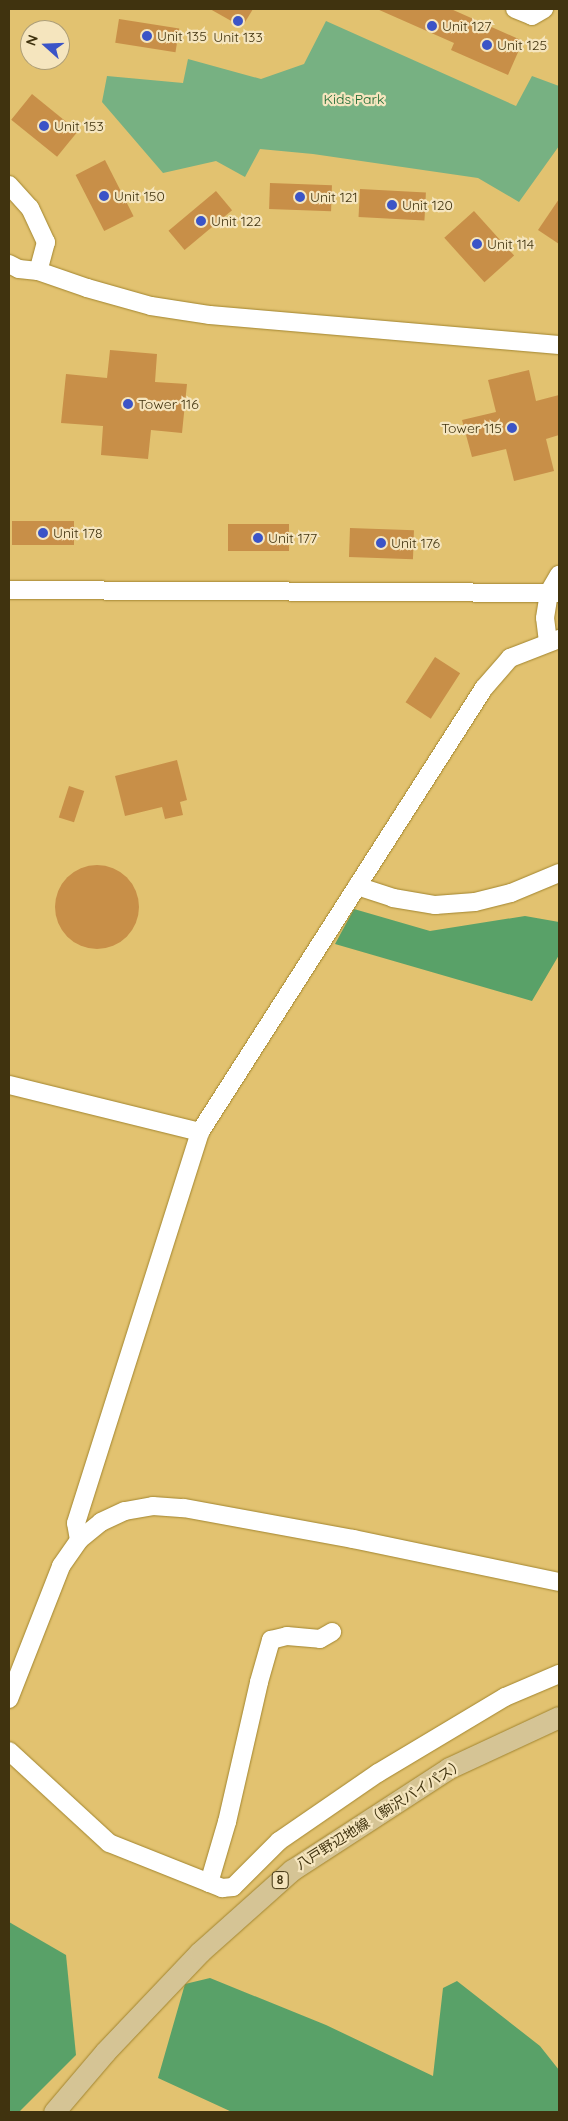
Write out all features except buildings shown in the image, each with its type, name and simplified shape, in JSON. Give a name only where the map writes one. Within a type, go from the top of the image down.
[{"type":"main road","name":"八戸野辺地線（駒沢バイパス）","points":[[54,2112],[105,2052],[200,1952],[292,1870],[353,1828],[449,1768],[559,1717]]},
{"type":"street","points":[[515,9],[532,16],[544,9]]},
{"type":"street","points":[[9,185],[30,208],[46,242],[38,271]]},
{"type":"street","points":[[9,264],[19,269],[38,271],[87,288],[151,306],[210,315],[559,345]]},
{"type":"street","points":[[79,1540],[76,1523],[200,1132],[484,688],[510,658],[554,641],[545,618],[559,575]]},
{"type":"street","points":[[9,590],[554,593]]},
{"type":"street","points":[[357,886],[393,898],[435,905],[475,902],[511,893],[559,872]]},
{"type":"street","points":[[9,1084],[200,1132]]},
{"type":"street","points":[[9,1699],[61,1566],[79,1540],[101,1522],[124,1511],[153,1506],[184,1508],[353,1539],[559,1582]]},
{"type":"street","points":[[209,1883],[227,1822],[258,1682],[271,1640],[287,1636],[320,1638],[332,1632]]},
{"type":"street","points":[[9,1751],[109,1843],[222,1888],[233,1887],[279,1841],[378,1773],[505,1697],[559,1674]]},
{"type":"green space","name":"Kids Park","points":[[326,21],[516,106],[532,76],[559,86],[559,146],[519,202],[478,178],[313,154],[260,149],[245,177],[216,161],[163,173],[102,102],[107,76],[183,83],[188,59],[261,79],[304,64]]},
{"type":"green space","points":[[354,909],[430,931],[525,916],[559,922],[559,955],[532,1001],[335,944]]},
{"type":"green space","points":[[9,1922],[66,1955],[76,2055],[19,2112],[9,2112]]},
{"type":"green space","points":[[210,1978],[326,2025],[433,2076],[443,1988],[457,1981],[540,2046],[559,2070],[559,2112],[232,2112],[158,2078],[185,1984]]},
{"type":"place","name":"Unit 133","points":[[238,21]]},
{"type":"place","name":"Unit 127","points":[[432,26]]},
{"type":"place","name":"Unit 135","points":[[147,36]]},
{"type":"place","name":"Unit 125","points":[[487,45]]},
{"type":"place","name":"Unit 153","points":[[44,126]]},
{"type":"place","name":"Unit 150","points":[[104,196]]},
{"type":"place","name":"Unit 121","points":[[300,197]]},
{"type":"place","name":"Unit 120","points":[[392,205]]},
{"type":"place","name":"Unit 122","points":[[201,221]]},
{"type":"place","name":"Unit 114","points":[[477,244]]},
{"type":"place","name":"Tower 116","points":[[128,404]]},
{"type":"place","name":"Tower 115","points":[[512,428]]},
{"type":"place","name":"Unit 178","points":[[43,533]]},
{"type":"place","name":"Unit 177","points":[[258,538]]},
{"type":"place","name":"Unit 176","points":[[381,543]]}]
